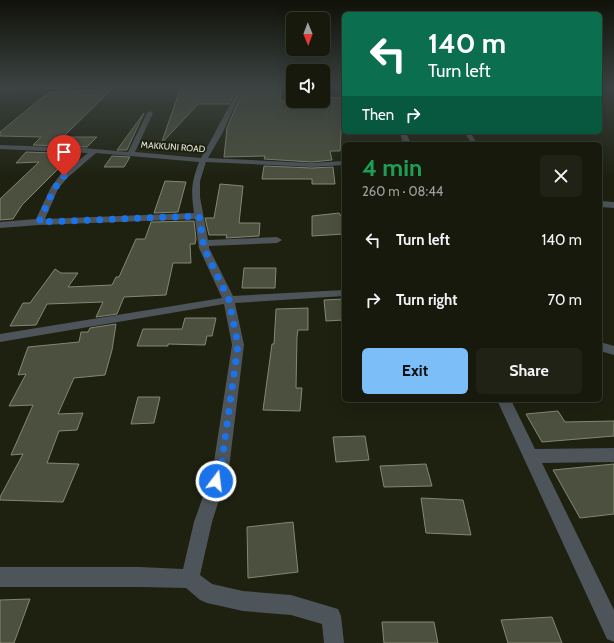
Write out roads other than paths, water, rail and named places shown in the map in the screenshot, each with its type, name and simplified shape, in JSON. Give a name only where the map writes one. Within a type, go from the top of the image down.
[{"type":"street","points":[[131,154],[148,117]]},
{"type":"street","points":[[190,579],[203,522],[221,468],[238,345],[229,300],[204,248],[196,197],[196,181],[203,160],[220,132],[227,117]]},
{"type":"street","points":[[468,134],[472,140]]},
{"type":"street","name":"MAKKUNI ROAD","points":[[0,147],[131,154],[203,160],[312,165],[342,163]]},
{"type":"street","points":[[39,222],[54,189],[64,176],[93,152]]},
{"type":"street","points":[[602,204],[614,205]]},
{"type":"street","points":[[0,225],[39,222],[199,216]]},
{"type":"street","points":[[203,243],[277,240]]},
{"type":"street","points":[[0,338],[229,300],[342,293]]},
{"type":"street","points":[[602,347],[614,351]]},
{"type":"street","points":[[505,402],[614,632]]},
{"type":"street","points":[[531,456],[614,455]]},
{"type":"street","points":[[0,577],[140,577],[190,579],[208,593],[243,602],[291,605],[331,616],[334,643]]}]
